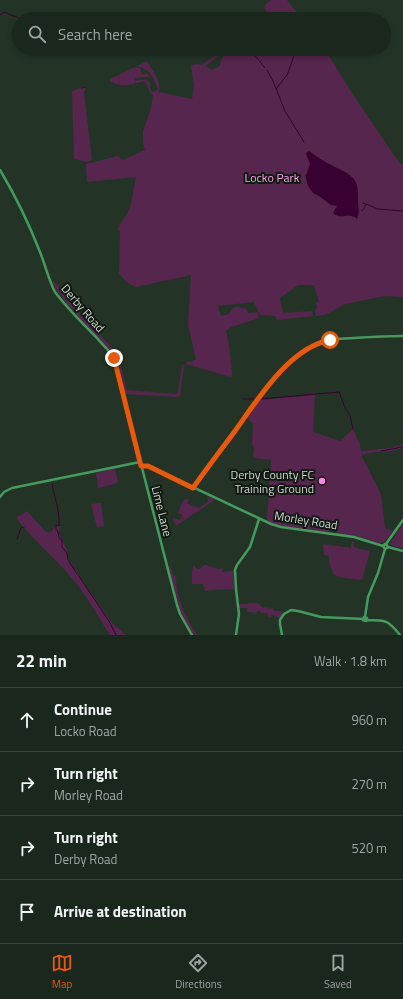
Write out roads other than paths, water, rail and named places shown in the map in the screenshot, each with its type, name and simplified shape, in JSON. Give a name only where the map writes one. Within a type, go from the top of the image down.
[{"type":"street","name":"Derby Road","points":[[0,170],[11,188],[29,227],[55,292],[114,358],[140,462]]},
{"type":"street","points":[[193,488],[272,380],[297,356],[312,346],[324,341],[341,338],[403,336]]},
{"type":"street","name":"Lime Lane","points":[[140,462],[177,605],[180,614],[192,635]]},
{"type":"street","points":[[0,497],[4,492],[10,489],[140,462]]},
{"type":"street","name":"Morley Road","points":[[141,466],[148,466],[274,526],[354,537],[403,551]]},
{"type":"street","points":[[236,635],[239,614],[235,570],[250,547],[259,519]]},
{"type":"street","points":[[365,619],[368,597],[378,573],[386,546],[403,520]]},
{"type":"street","points":[[282,635],[280,620],[285,613],[291,610],[321,617],[386,621],[390,623],[400,635]]},
{"type":"waterway","points":[[0,15],[4,12],[12,16]]},
{"type":"waterway","points":[[256,56],[265,68]]},
{"type":"waterway","points":[[276,89],[287,75],[294,56]]},
{"type":"waterway","points":[[267,70],[285,111],[304,142]]},
{"type":"waterway","points":[[363,203],[378,209],[403,211]]},
{"type":"waterway","points":[[362,211],[366,205]]},
{"type":"waterway","points":[[260,399],[339,392],[350,416],[353,429]]},
{"type":"waterway","points":[[243,399],[254,399]]},
{"type":"waterway","points":[[381,451],[403,447]]},
{"type":"waterway","points":[[52,484],[59,515],[59,526],[56,525],[56,529],[59,538],[62,540],[62,547],[67,553],[68,560],[77,574]]},
{"type":"waterway","points":[[17,539],[21,528],[24,527]]},
{"type":"waterway","points":[[78,575],[109,621],[116,635]]},
{"type":"place","name":"Derby County FC Training Ground","points":[[322,481]]},
{"type":"park label","name":"Locko Park","points":[[272,177]]}]
